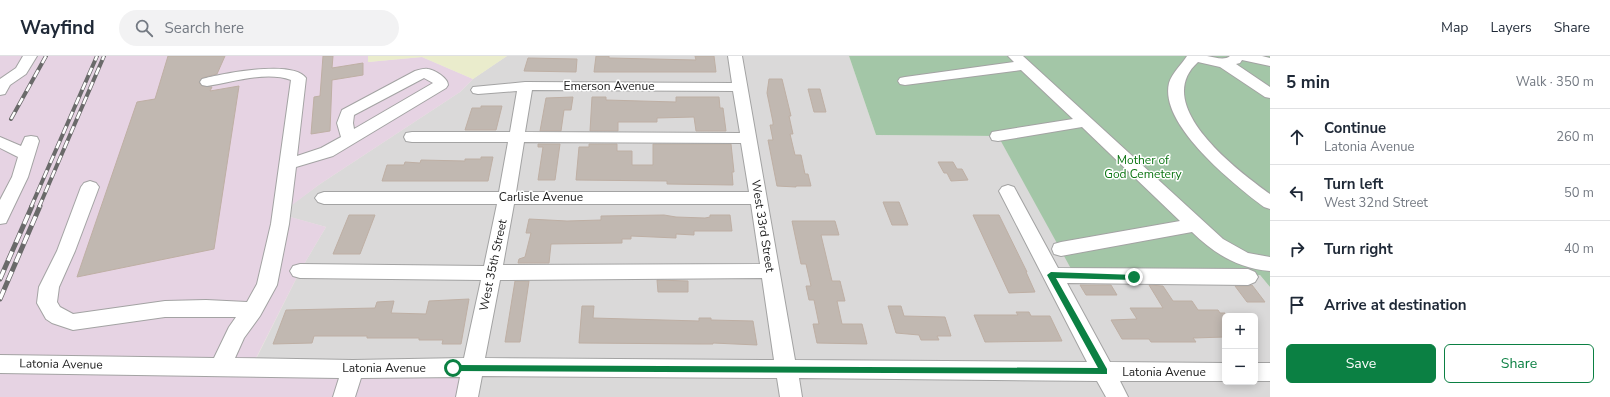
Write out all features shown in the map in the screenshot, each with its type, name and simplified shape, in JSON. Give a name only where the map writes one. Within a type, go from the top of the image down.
[{"type":"street","points":[[0,92],[4,83],[21,71],[30,56]]},
{"type":"street","name":"West 33rd Street","points":[[735,56],[791,397]]},
{"type":"street","points":[[1237,56],[1235,60],[1224,63],[1195,56],[1179,77],[1176,86],[1177,100],[1184,117],[1195,134],[1214,156],[1240,180],[1270,203]]},
{"type":"street","points":[[1244,56],[1270,62]]},
{"type":"street","points":[[905,81],[1020,61],[1216,244],[1232,255],[1257,263],[1270,264]]},
{"type":"street","points":[[1224,63],[1270,94]]},
{"type":"street","points":[[207,82],[277,72],[290,74],[299,78],[280,224],[267,285],[253,310],[236,333],[221,366]]},
{"type":"street","points":[[288,164],[327,152],[441,85],[442,82],[427,73],[420,74],[347,114],[344,123],[348,139]]},
{"type":"street","name":"Emerson Avenue","points":[[478,90],[525,86],[740,87]]},
{"type":"street","name":"West 35th Street","points":[[466,397],[490,273],[507,197],[525,86]]},
{"type":"street","points":[[998,136],[1085,122]]},
{"type":"street","points":[[412,137],[748,138]]},
{"type":"street","points":[[0,142],[29,148],[20,177],[0,218]]},
{"type":"street","points":[[90,187],[66,251],[49,288],[47,302],[53,313],[59,318],[73,322],[88,322],[165,309],[206,308],[253,310]]},
{"type":"street","points":[[1008,191],[1051,275],[1117,397]]},
{"type":"street","name":"Carlisle Avenue","points":[[324,198],[759,198]]},
{"type":"street","points":[[1061,249],[1195,224]]},
{"type":"street","points":[[300,271],[490,273],[771,272]]},
{"type":"street","points":[[1051,275],[1248,277]]},
{"type":"street","name":"Latonia Avenue","points":[[0,364],[353,369],[786,369],[1222,372]]},
{"type":"street","points":[[344,397],[353,369]]},
{"type":"street","points":[[1258,372],[1270,372]]},
{"type":"shaded area","points":[[0,56],[368,56],[368,62],[422,57],[473,79],[460,92],[320,184],[280,214],[326,227],[300,271],[252,366],[472,368],[467,397],[0,397]]},
{"type":"shaded area","points":[[507,56],[849,56],[876,135],[998,136],[1061,249],[1248,277],[1260,275],[1270,287],[1270,397],[467,397],[252,367],[300,271],[326,227],[279,214],[320,184],[460,92],[473,79]]},
{"type":"green space","points":[[368,56],[507,56],[473,79],[422,57],[368,62]]},
{"type":"green space","name":"Mother of God Cemetery","points":[[849,56],[1270,56],[1270,287],[1260,275],[1248,277],[1075,276],[998,136],[876,135]]},
{"type":"building","points":[[168,56],[225,56],[217,74],[202,78],[199,83],[202,86],[212,87],[210,91],[239,86],[214,249],[77,277],[137,102],[155,99]]},
{"type":"building","points":[[323,56],[333,56],[332,68],[363,63],[363,75],[332,80],[330,131],[311,134],[314,97],[320,96]]},
{"type":"building","points":[[596,56],[609,56],[609,58],[696,60],[695,56],[714,56],[716,72],[594,72]]},
{"type":"building","points":[[528,58],[577,59],[576,72],[524,71]]},
{"type":"building","points":[[769,79],[782,79],[791,116],[789,116],[793,134],[790,134],[795,155],[801,155],[805,174],[808,174],[811,186],[777,186],[768,140],[773,140],[770,125],[773,125],[773,122],[767,93]]},
{"type":"building","points":[[808,89],[820,89],[826,112],[814,112]]},
{"type":"building","points":[[573,97],[571,110],[564,110],[561,131],[540,131],[546,98]]},
{"type":"building","points":[[592,97],[606,97],[606,100],[676,102],[676,97],[719,97],[720,108],[723,108],[726,131],[696,131],[694,117],[657,118],[657,122],[618,122],[618,131],[590,131]]},
{"type":"building","points":[[481,106],[502,106],[496,130],[465,130],[472,108],[481,108]]},
{"type":"building","points":[[538,144],[560,144],[555,180],[538,180],[543,147],[538,147]]},
{"type":"building","points":[[589,144],[617,144],[617,151],[632,151],[632,165],[653,165],[653,144],[731,144],[734,172],[732,172],[733,185],[667,184],[667,181],[576,180],[579,147],[589,147]]},
{"type":"building","points":[[481,157],[493,157],[488,181],[382,181],[387,165],[404,165],[405,162],[420,163],[421,160],[465,161],[465,159],[481,159]]},
{"type":"building","points":[[938,162],[953,162],[957,169],[962,169],[968,180],[951,181],[947,173],[944,173]]},
{"type":"building","points":[[883,202],[899,202],[908,225],[892,225]]},
{"type":"building","points":[[349,215],[375,215],[360,254],[333,254]]},
{"type":"building","points":[[664,215],[705,218],[710,217],[710,215],[730,215],[732,231],[694,231],[694,235],[676,234],[676,238],[631,236],[631,239],[622,239],[622,243],[551,244],[549,263],[518,263],[519,259],[525,257],[531,233],[526,233],[529,219],[567,221],[601,220],[601,216]]},
{"type":"building","points":[[973,215],[999,215],[1027,272],[1035,292],[1009,293]]},
{"type":"building","points":[[792,221],[835,221],[839,235],[821,235],[832,281],[840,281],[845,301],[837,301],[842,324],[862,324],[867,344],[817,343],[813,324],[819,324],[814,300],[809,300],[806,286],[811,286],[806,264],[801,264]]},
{"type":"building","points":[[657,280],[688,281],[688,292],[658,292]]},
{"type":"building","points":[[515,281],[529,281],[520,342],[505,342]]},
{"type":"building","points":[[1080,285],[1111,285],[1117,295],[1086,295]]},
{"type":"building","points":[[1149,285],[1163,286],[1173,301],[1192,301],[1198,310],[1218,310],[1222,313],[1222,337],[1193,338],[1196,342],[1151,342],[1149,339],[1122,339],[1111,320],[1137,319],[1130,308],[1163,308]]},
{"type":"building","points":[[1252,285],[1265,302],[1247,302],[1235,286]]},
{"type":"building","points":[[469,299],[461,344],[442,344],[443,340],[419,340],[419,338],[314,336],[312,343],[273,344],[286,310],[375,308],[377,302],[394,301],[391,313],[426,314],[429,301]]},
{"type":"building","points":[[582,306],[594,306],[593,318],[699,321],[699,318],[711,318],[711,320],[753,321],[757,345],[713,343],[579,343]]},
{"type":"building","points":[[888,306],[901,306],[904,316],[945,317],[951,336],[937,336],[939,340],[921,340],[919,335],[896,333]]},
{"type":"building","points":[[1016,312],[1029,312],[1031,316],[1050,316],[1062,341],[985,342],[974,315],[1018,315]]},
{"type":"railway","points":[[11,119],[46,56]]},
{"type":"railway","points":[[31,207],[97,56]]},
{"type":"railway","points":[[39,207],[104,56]]},
{"type":"railway","points":[[0,279],[32,206]]},
{"type":"railway","points":[[0,299],[40,206]]},
{"type":"route","points":[[453,368],[1104,371],[1051,275],[1134,277]]}]
